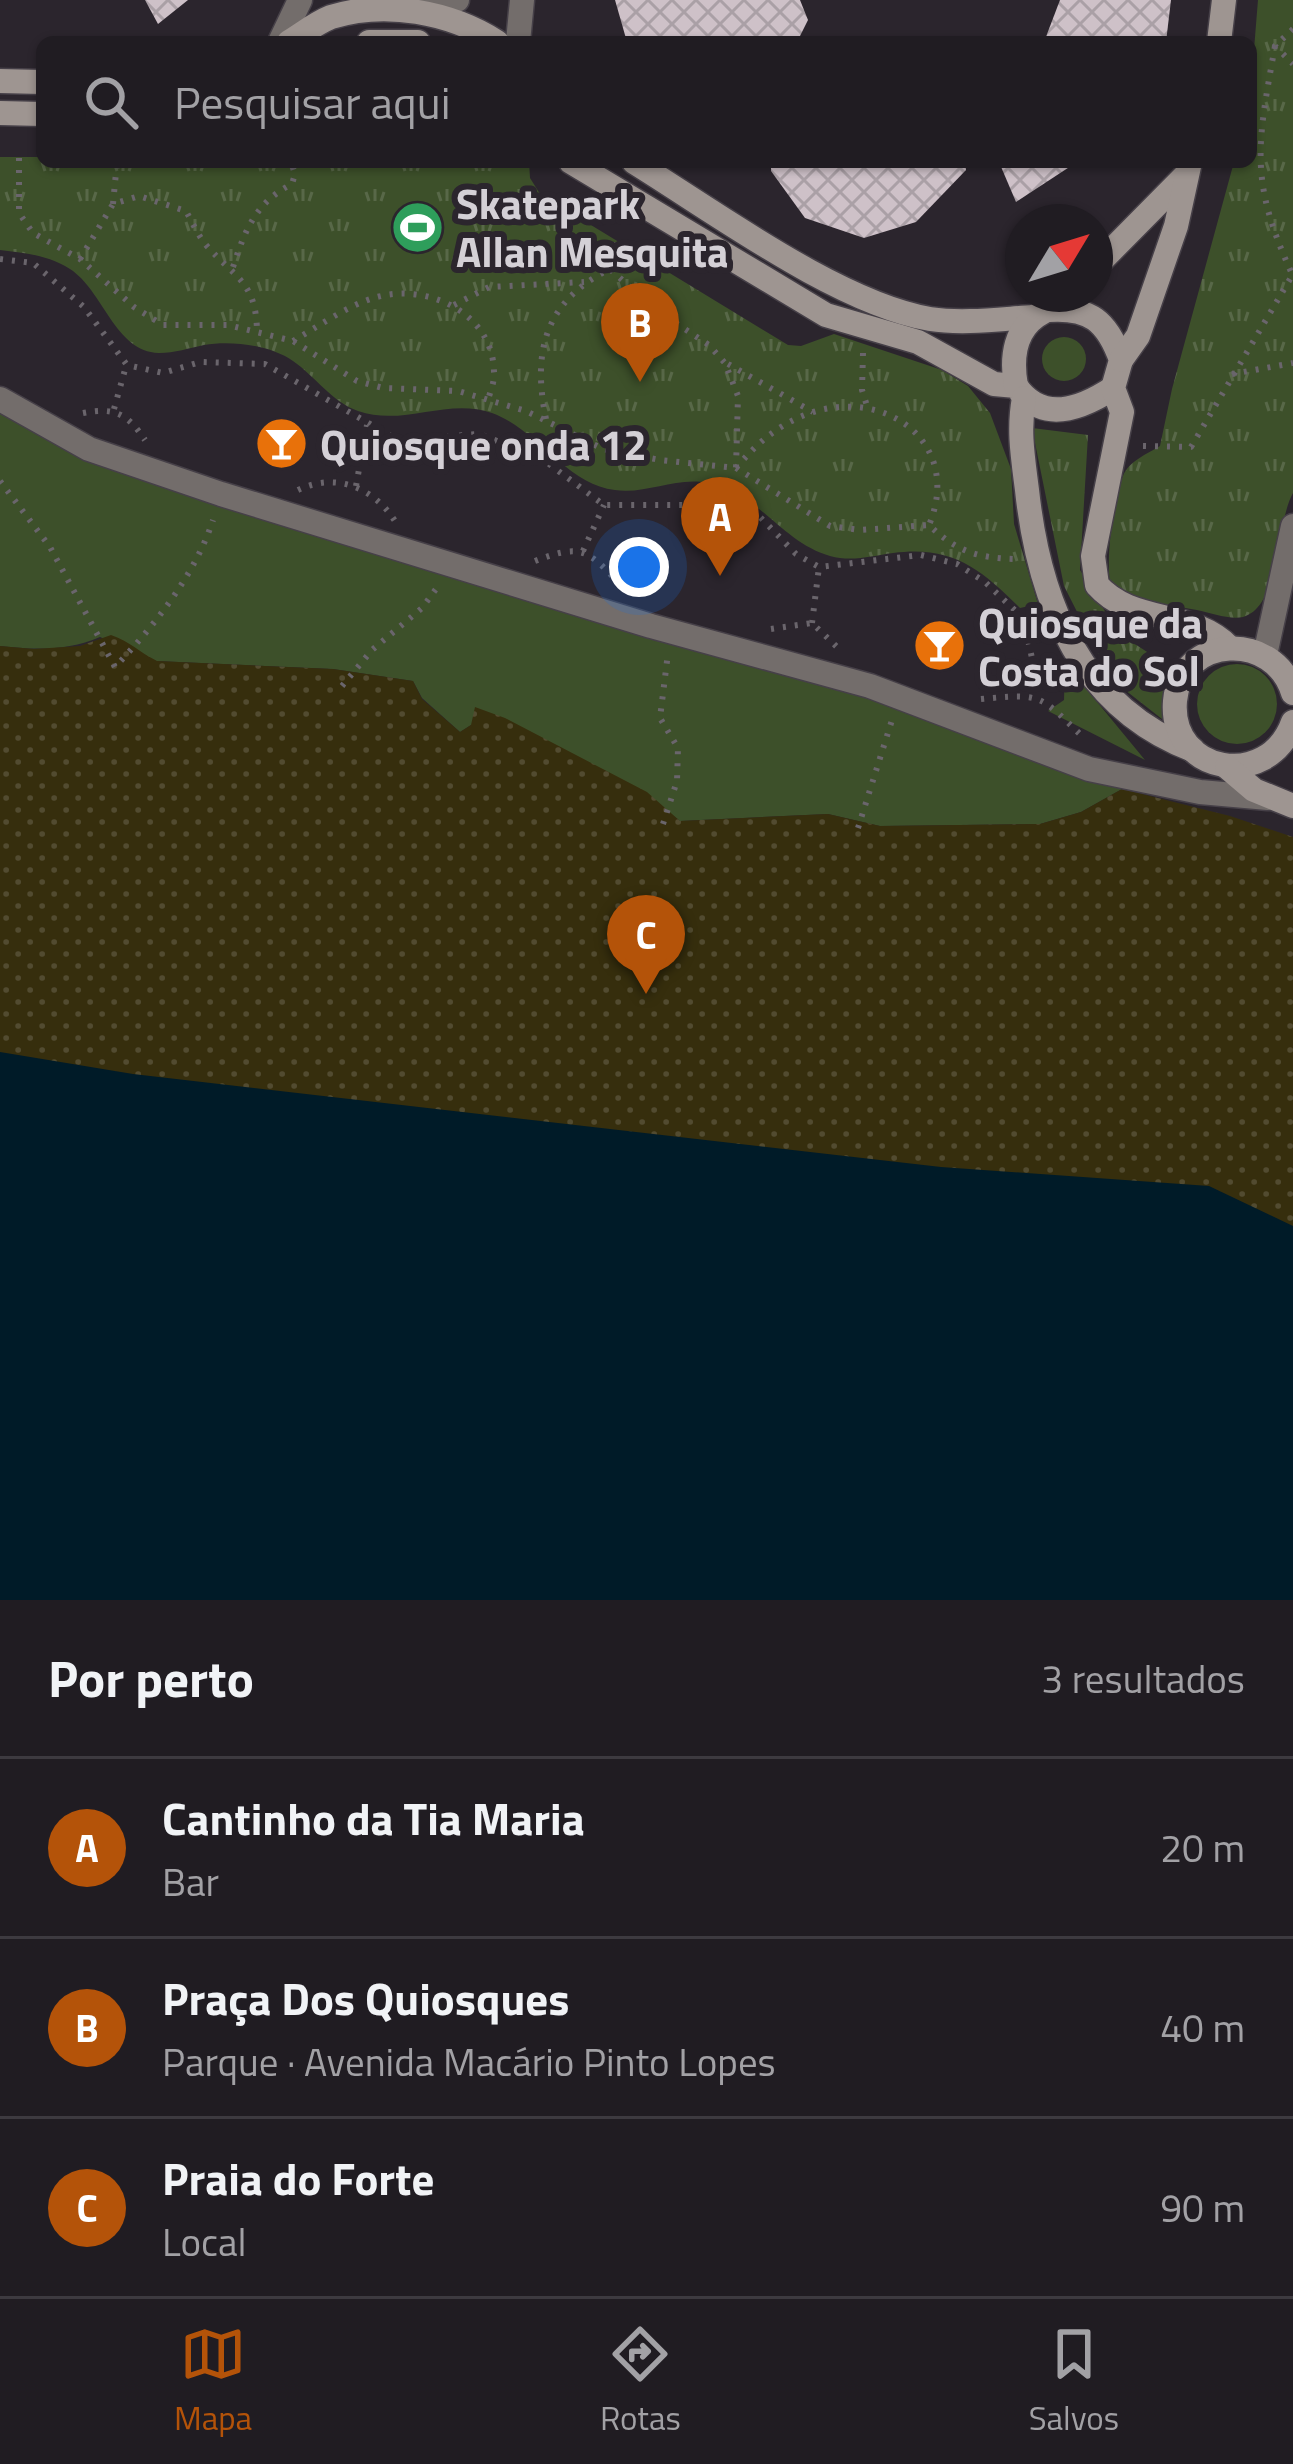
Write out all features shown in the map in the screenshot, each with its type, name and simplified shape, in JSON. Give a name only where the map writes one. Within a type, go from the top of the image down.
[{"type":"main road","points":[[1220,36],[1224,0]]},
{"type":"main road","points":[[299,36],[333,16],[423,5],[485,36]]},
{"type":"main road","points":[[0,81],[36,82]]},
{"type":"main road","points":[[0,113],[36,114]]},
{"type":"main road","points":[[581,168],[826,315],[871,332],[918,342],[1055,412],[1092,402],[1113,388]]},
{"type":"main road","points":[[644,168],[829,280],[883,306],[932,319],[1005,311]]},
{"type":"main road","points":[[1113,252],[1188,168]]},
{"type":"main road","points":[[1188,168],[1176,226],[1138,336],[1121,360],[1113,388],[1122,412],[1093,556],[1097,586],[1124,608],[1205,627],[1229,646],[1265,655],[1280,666],[1293,693]]},
{"type":"main road","points":[[1043,312],[1016,342],[1012,362],[1020,392],[1019,426],[1035,554],[1060,625],[1100,687],[1120,706],[1155,733],[1227,766],[1281,802]]},
{"type":"main road","points":[[1088,312],[1103,322],[1121,360]]},
{"type":"main road","points":[[1193,750],[1181,735],[1175,696],[1194,662],[1229,646]]},
{"type":"main road","points":[[1265,655],[1293,648]]},
{"type":"main road","points":[[1227,766],[1263,761],[1278,750],[1293,722]]},
{"type":"street","points":[[283,36],[300,0]]},
{"type":"street","points":[[423,5],[458,0]]},
{"type":"street","points":[[519,36],[522,0]]},
{"type":"street","points":[[0,399],[89,449],[220,494],[673,632],[870,686],[1089,769],[1188,790],[1281,802]]},
{"type":"street","points":[[1265,655],[1293,526]]},
{"type":"path","points":[[1115,446],[1191,447],[1293,275],[1268,220],[1258,164],[1275,46],[1293,29]]},
{"type":"path","points":[[1275,46],[1293,64]]},
{"type":"path","points":[[19,158],[19,213],[33,232],[80,259],[163,326],[227,326],[293,341],[357,381],[383,388],[458,391],[546,419],[614,452],[736,468],[830,526],[860,530],[929,525],[951,546],[982,559],[1035,554]]},
{"type":"path","points":[[80,259],[113,204],[116,168]]},
{"type":"path","points":[[233,267],[251,218],[269,196],[292,184],[293,168]]},
{"type":"path","points":[[113,204],[139,196],[186,211],[205,244],[233,267],[257,305],[257,334]]},
{"type":"path","points":[[546,419],[540,389],[541,352],[555,312],[584,282],[610,268],[617,240]]},
{"type":"path","points":[[0,260],[33,263],[84,307],[127,365],[163,373],[200,362],[265,364],[398,440],[479,434],[541,458],[604,505],[731,506],[760,517],[796,554],[819,567],[921,555],[957,565],[1023,618],[1060,625]]},
{"type":"path","points":[[610,268],[653,308],[709,345],[725,363],[813,412]]},
{"type":"path","points":[[454,305],[489,286],[584,282]]},
{"type":"path","points":[[293,341],[370,298],[393,293],[425,295],[454,305],[475,323],[495,373],[488,400]]},
{"type":"path","points":[[868,409],[862,362],[863,345],[871,332]]},
{"type":"path","points":[[725,363],[738,396],[736,468]]},
{"type":"path","points":[[1231,375],[1293,363]]},
{"type":"path","points":[[114,409],[127,365]]},
{"type":"path","points":[[736,468],[758,442],[784,424],[813,412],[851,405],[868,409],[907,424],[928,448],[940,474],[939,501],[929,525]]},
{"type":"path","points":[[356,486],[368,425]]},
{"type":"path","points":[[0,481],[50,547],[115,668],[195,562],[220,494]]},
{"type":"path","points":[[583,551],[604,505]]},
{"type":"path","points":[[342,686],[372,650],[434,593],[445,563]]},
{"type":"path","points":[[812,622],[819,567]]},
{"type":"path","points":[[1023,618],[1032,658],[1031,695]]},
{"type":"path","points":[[663,824],[677,782],[678,748],[660,718],[673,632]]},
{"type":"path","points":[[858,828],[899,700]]},
{"type":"green space","points":[[1258,0],[1293,0],[1293,493],[1264,597],[1255,610],[1232,618],[1130,594],[1110,583],[1109,559],[1123,476],[1134,462],[1160,446],[1232,168],[1257,168]]},
{"type":"green space","points":[[0,157],[36,157],[36,168],[529,168],[540,194],[788,345],[801,346],[834,334],[942,370],[968,386],[990,413],[1011,469],[1014,524],[1038,604],[1020,608],[978,571],[932,553],[830,556],[801,542],[751,502],[723,487],[694,481],[629,491],[598,486],[492,413],[459,408],[392,416],[358,411],[340,402],[293,361],[250,345],[204,345],[165,353],[144,350],[120,332],[70,269],[45,258],[0,250]]},
{"type":"green space","points":[[1064,337],[1080,343],[1086,359],[1080,375],[1064,381],[1048,375],[1042,359],[1048,343]]},
{"type":"green space","points":[[0,401],[59,437],[1126,777],[1122,789],[1081,812],[1040,824],[880,826],[828,814],[680,821],[667,811],[471,725],[460,732],[422,698],[413,681],[333,669],[156,661],[100,637],[51,648],[0,646]]},
{"type":"green space","points":[[1032,428],[1088,435],[1080,570],[1118,633],[1164,663],[1169,697],[1162,719],[1111,679],[1064,586]]},
{"type":"green space","points":[[1065,663],[1145,760],[1048,711],[1064,700]]},
{"type":"green space","points":[[1237,664],[1265,676],[1277,704],[1265,732],[1237,744],[1209,732],[1197,704],[1209,676]]},
{"type":"sand","points":[[111,635],[157,661],[333,669],[413,681],[422,699],[460,732],[471,725],[475,707],[505,718],[647,792],[680,821],[828,814],[880,826],[1040,824],[1081,812],[1122,789],[1293,837],[1293,1322],[0,1150],[0,646],[80,646]]},
{"type":"water","points":[[0,1052],[133,1074],[941,1167],[1209,1186],[1293,1226],[1293,1600],[0,1600]]},
{"type":"building","points":[[145,0],[188,0],[158,24]]},
{"type":"building","points":[[615,0],[800,0],[808,20],[800,36],[625,36]]},
{"type":"building","points":[[1060,0],[1171,0],[1167,36],[1046,36]]},
{"type":"building","points":[[1002,168],[1068,168],[1016,202]]},
{"type":"building","points":[[966,170],[916,222],[864,238],[805,218],[771,171]]},
{"type":"place","name":"Skatepark Allan Mesquita","points":[[417,227]]},
{"type":"place","name":"Praça Dos Quiosques","points":[[640,382]]},
{"type":"place","name":"Quiosque onda 12","points":[[281,444]]},
{"type":"place","name":"Cantinho da Tia Maria","points":[[720,576]]},
{"type":"place","name":"Quiosque da Costa do Sol","points":[[939,646]]},
{"type":"place","name":"Praia do Forte","points":[[646,994]]}]
